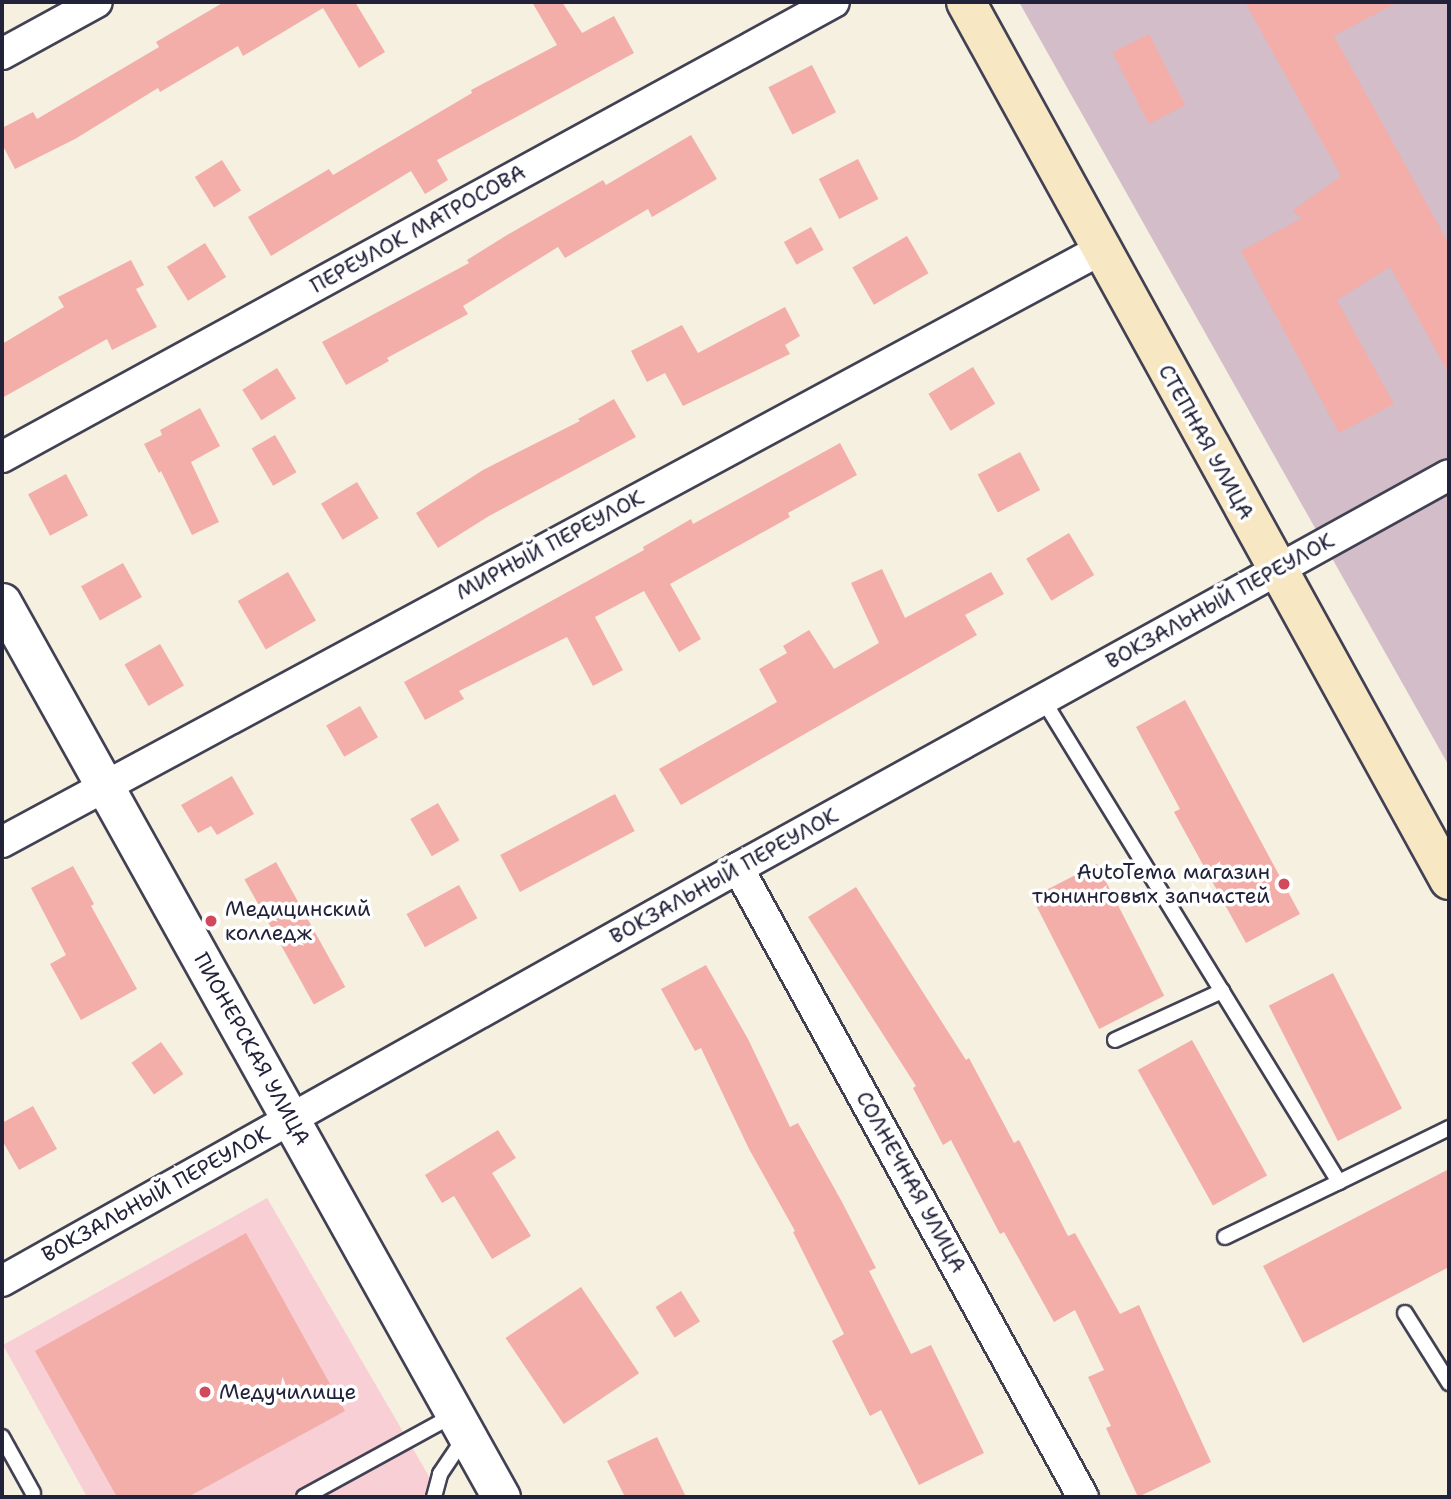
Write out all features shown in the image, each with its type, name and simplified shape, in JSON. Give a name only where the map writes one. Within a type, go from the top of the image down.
[{"type":"main road","name":"СТЕПНАЯ УЛИЦА","points":[[966,2],[1100,250],[1449,880]]},
{"type":"street","points":[[2,54],[97,2]]},
{"type":"street","name":"ПЕРЕУЛОК МАТРОСОВА","points":[[2,457],[834,2]]},
{"type":"street","name":"МИРНЫЙ ПЕРЕУЛОК","points":[[2,842],[105,784],[1100,250]]},
{"type":"street","name":"ВОКЗАЛЬНЫЙ ПЕРЕУЛОК","points":[[2,1281],[1042,698],[1449,475]]},
{"type":"street","name":"ПИОНЕРСКАЯ УЛИЦА","points":[[2,602],[501,1497]]},
{"type":"street","name":"СОЛНЕЧНАЯ УЛИЦА","points":[[738,868],[1083,1497]]},
{"type":"lane","points":[[1042,698],[1339,1182]]},
{"type":"lane","points":[[1115,1040],[1222,991]]},
{"type":"lane","points":[[1225,1237],[1449,1128]]},
{"type":"lane","points":[[1405,1313],[1449,1383]]},
{"type":"lane","points":[[304,1497],[461,1425]]},
{"type":"lane","points":[[434,1497],[439,1474],[461,1425]]},
{"type":"lane","points":[[2,1437],[33,1493]]},
{"type":"shaded area","points":[[1019,2],[1449,2],[1449,766]]},
{"type":"shaded area","name":"Медучилище","points":[[267,1198],[441,1497],[87,1497],[3,1345]]},
{"type":"building","points":[[224,2],[355,2],[385,52],[359,68],[323,8],[243,56],[238,46],[160,92],[158,88],[75,139],[15,169],[2,144],[2,128],[33,112],[37,119],[159,47],[156,42]]},
{"type":"building","points":[[532,2],[562,2],[582,33],[614,16],[634,53],[437,160],[448,180],[425,194],[411,171],[271,256],[248,217],[329,169],[333,175],[472,93],[471,90],[557,45]]},
{"type":"building","points":[[1245,2],[1398,2],[1334,36],[1449,244],[1449,374],[1390,267],[1337,300],[1394,404],[1339,433],[1241,251],[1302,218],[1292,211],[1341,176]]},
{"type":"building","points":[[1149,34],[1185,105],[1149,124],[1112,53]]},
{"type":"building","points":[[812,65],[836,112],[792,134],[768,87]]},
{"type":"building","points":[[691,135],[717,179],[652,217],[648,209],[565,258],[558,247],[463,306],[468,314],[387,358],[389,361],[346,385],[322,342],[469,263],[467,260],[507,235],[603,180],[606,185]]},
{"type":"building","points":[[858,159],[878,199],[839,219],[819,179]]},
{"type":"building","points":[[222,160],[241,191],[214,207],[195,177]]},
{"type":"building","points":[[811,227],[824,250],[796,265],[784,242]]},
{"type":"building","points":[[907,236],[928,273],[874,305],[852,268]]},
{"type":"building","points":[[205,243],[226,277],[188,301],[167,267]]},
{"type":"building","points":[[131,260],[144,285],[136,289],[157,327],[112,350],[107,339],[2,398],[2,344],[64,307],[58,297]]},
{"type":"building","points":[[785,307],[800,336],[785,345],[790,354],[683,406],[665,373],[647,382],[631,351],[682,325],[698,353]]},
{"type":"building","points":[[973,367],[995,404],[951,431],[928,394]]},
{"type":"building","points":[[277,368],[296,399],[261,420],[242,390]]},
{"type":"building","points":[[614,399],[636,437],[489,516],[438,548],[416,513],[483,470],[580,421],[578,419]]},
{"type":"building","points":[[200,408],[220,446],[191,462],[219,522],[192,535],[161,471],[159,473],[144,444],[162,435],[160,430]]},
{"type":"building","points":[[275,435],[296,472],[273,486],[252,448]]},
{"type":"building","points":[[840,443],[857,475],[788,513],[790,517],[670,584],[701,639],[679,652],[644,591],[595,617],[623,670],[593,686],[567,637],[459,691],[464,699],[425,720],[404,682],[644,550],[643,547],[691,519],[693,524]]},
{"type":"building","points":[[1020,452],[1040,490],[998,513],[978,475]]},
{"type":"building","points":[[66,474],[88,515],[50,536],[28,494]]},
{"type":"building","points":[[357,482],[379,518],[343,540],[321,504]]},
{"type":"building","points":[[1069,533],[1094,575],[1051,601],[1026,559]]},
{"type":"building","points":[[123,563],[142,597],[100,620],[81,586]]},
{"type":"building","points":[[882,569],[905,618],[991,572],[1004,594],[965,615],[977,635],[681,805],[659,769],[777,702],[759,669],[787,653],[783,646],[809,630],[834,669],[879,643],[851,583]]},
{"type":"building","points":[[288,572],[316,620],[266,649],[238,601]]},
{"type":"building","points":[[160,644],[184,686],[148,706],[124,664]]},
{"type":"building","points":[[1185,700],[1300,914],[1246,943],[1174,812],[1180,809],[1136,727]]},
{"type":"building","points":[[360,706],[378,737],[344,757],[326,726]]},
{"type":"building","points":[[232,776],[254,814],[217,835],[211,826],[198,833],[181,805]]},
{"type":"building","points":[[615,794],[635,831],[520,892],[500,855]]},
{"type":"building","points":[[438,803],[460,840],[432,856],[410,819]]},
{"type":"building","points":[[276,862],[345,987],[314,1005],[245,879]]},
{"type":"building","points":[[1097,864],[1164,996],[1099,1029],[1032,897]]},
{"type":"building","points":[[73,866],[94,904],[91,906],[137,989],[81,1020],[50,964],[66,955],[31,888]]},
{"type":"building","points":[[459,885],[477,918],[425,947],[407,914]]},
{"type":"building","points":[[856,887],[966,1060],[969,1058],[1014,1143],[1019,1140],[1068,1236],[1075,1233],[1120,1314],[1139,1305],[1211,1462],[1138,1497],[1106,1428],[1111,1426],[1088,1377],[1104,1370],[1075,1310],[1054,1322],[1004,1232],[1000,1234],[951,1140],[943,1145],[913,1088],[916,1086],[808,917]]},
{"type":"building","points":[[706,965],[748,1039],[790,1127],[798,1123],[842,1202],[876,1268],[869,1271],[911,1354],[931,1345],[984,1453],[919,1485],[881,1410],[870,1416],[832,1341],[844,1334],[793,1232],[795,1231],[749,1149],[701,1048],[695,1051],[661,989]]},
{"type":"building","points":[[1333,973],[1402,1108],[1338,1141],[1269,1006]]},
{"type":"building","points":[[1192,1040],[1267,1176],[1213,1206],[1138,1070]]},
{"type":"building","points":[[161,1042],[183,1074],[154,1095],[132,1063]]},
{"type":"building","points":[[33,1106],[57,1149],[19,1170],[2,1140],[2,1123]]},
{"type":"building","points":[[498,1130],[516,1158],[492,1173],[531,1236],[492,1259],[454,1196],[442,1203],[425,1175]]},
{"type":"building","points":[[1449,1169],[1449,1267],[1303,1343],[1263,1266]]},
{"type":"building","name":"Медучилище","points":[[246,1233],[345,1411],[188,1497],[117,1497],[35,1351]]},
{"type":"building","points":[[581,1287],[639,1373],[564,1424],[506,1338]]},
{"type":"building","points":[[681,1291],[700,1322],[675,1337],[656,1307]]},
{"type":"building","points":[[657,1437],[686,1497],[625,1497],[607,1461]]},
{"type":"place","name":"AutoTema магазин тюнинговых запчастей","points":[[1284,884]]},
{"type":"place","name":"Медицинский колледж","points":[[211,921]]},
{"type":"place","name":"Медучилище","points":[[205,1392]]}]
